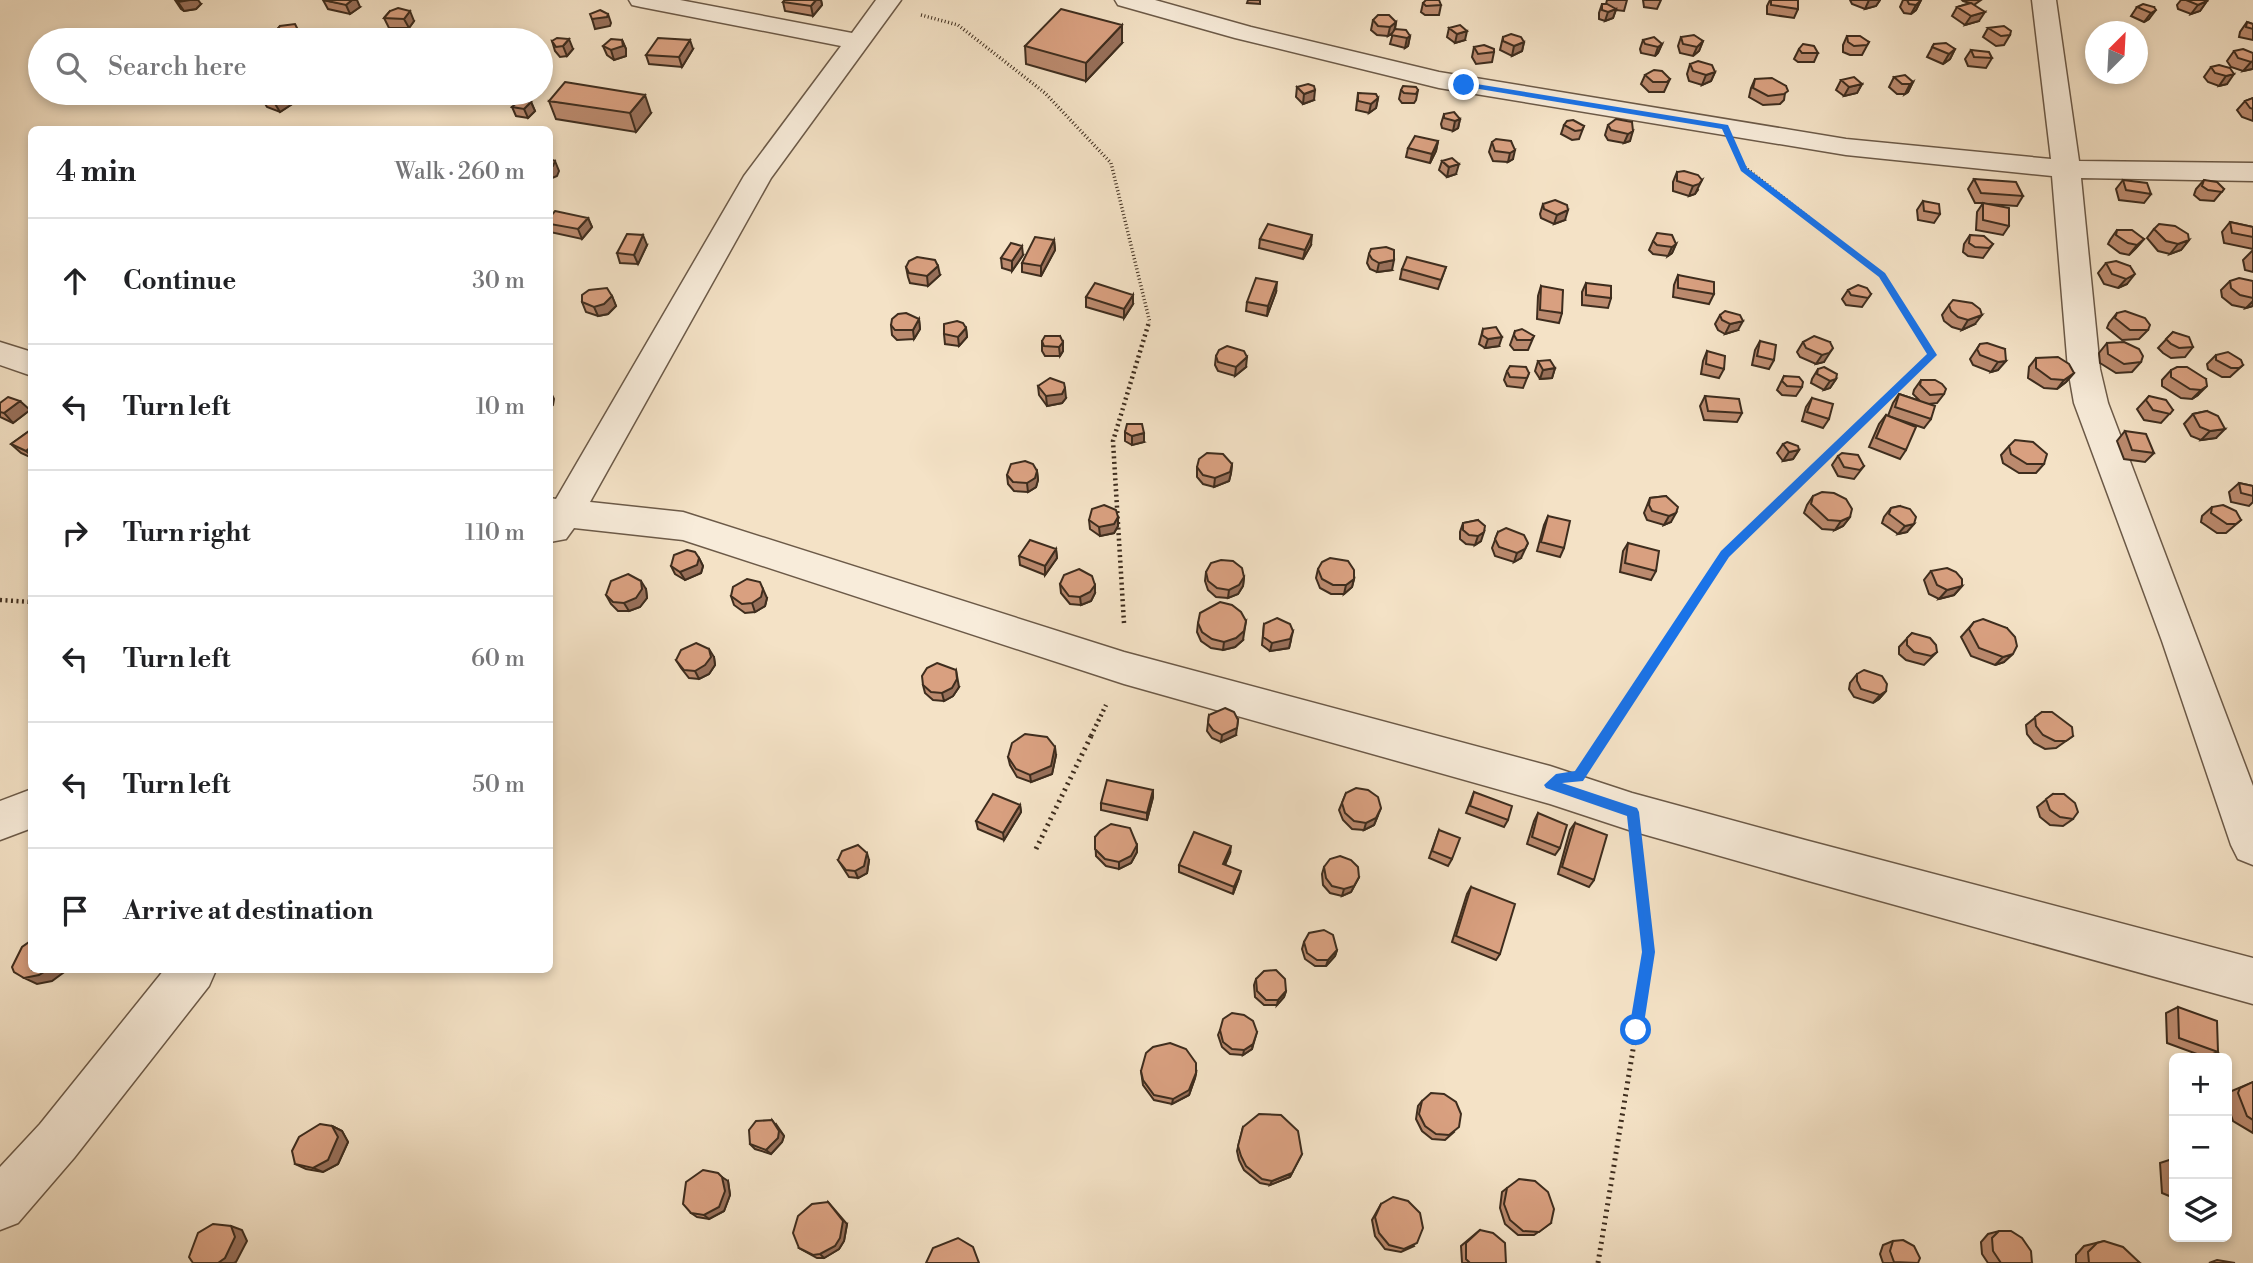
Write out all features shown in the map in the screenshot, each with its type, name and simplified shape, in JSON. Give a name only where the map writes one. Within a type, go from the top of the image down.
[{"type":"street","points":[[640,0],[860,42]]},
{"type":"street","points":[[1127,0],[1244,33],[1439,80],[1846,147],[2066,169],[2253,173]]},
{"type":"street","points":[[2044,0],[2066,169],[2082,350],[2091,403],[2181,640],[2253,845]]},
{"type":"street","points":[[887,3],[758,176],[555,519],[683,526],[1124,668],[1550,785],[1632,812],[2253,981]]},
{"type":"street","points":[[0,353],[28,364]]},
{"type":"street","points":[[0,821],[28,810]]},
{"type":"street","points":[[0,1205],[57,1141],[191,973]]},
{"type":"path","points":[[887,3],[958,25],[1045,93],[1111,163],[1150,326],[1113,441],[1124,668],[1036,849]]},
{"type":"path","points":[[1550,785],[1560,778],[1578,777],[1725,554],[1932,355],[1882,275],[1744,169],[1726,127]]},
{"type":"path","points":[[0,600],[28,602]]},
{"type":"path","points":[[1598,1263],[1649,952],[1632,812]]},
{"type":"building","points":[[323,0],[352,0],[346,5]]},
{"type":"building","points":[[816,0],[811,6],[783,2]]},
{"type":"building","points":[[1426,0],[1439,0],[1441,5],[1426,6],[1423,3]]},
{"type":"building","points":[[1771,0],[1798,0],[1798,9],[1771,5]]},
{"type":"building","points":[[1907,0],[1921,0],[1916,5],[1909,4]]},
{"type":"building","points":[[2186,0],[2205,0],[2207,1],[2198,5]]},
{"type":"building","points":[[1971,3],[1985,12],[1971,16],[1957,7]]},
{"type":"building","points":[[1602,4],[1616,9],[1608,12],[1602,10]]},
{"type":"building","points":[[2143,4],[2156,10],[2151,13],[2137,7]]},
{"type":"building","points":[[398,8],[410,11],[404,19],[384,18],[390,11]]},
{"type":"building","points":[[1061,9],[1122,25],[1086,63],[1025,46]]},
{"type":"building","points":[[600,10],[608,14],[607,17],[592,19],[590,14]]},
{"type":"building","points":[[1378,15],[1389,15],[1396,22],[1390,27],[1378,26],[1373,20]]},
{"type":"building","points":[[2247,22],[2253,24],[2253,29],[2246,27]]},
{"type":"building","points":[[295,24],[297,28],[278,28]]},
{"type":"building","points":[[1460,25],[1467,31],[1457,34],[1449,28]]},
{"type":"building","points":[[2004,26],[2011,31],[2010,35],[2001,36],[1988,28]]},
{"type":"building","points":[[1395,29],[1406,30],[1410,36],[1407,38],[1391,35]]},
{"type":"building","points":[[1511,34],[1521,37],[1524,42],[1514,46],[1503,41],[1503,37]]},
{"type":"building","points":[[1694,35],[1703,41],[1697,47],[1683,44],[1681,37]]},
{"type":"building","points":[[1847,36],[1860,36],[1869,42],[1867,45],[1854,46],[1848,42]]},
{"type":"building","points":[[1654,37],[1662,44],[1658,47],[1645,44],[1643,40]]},
{"type":"building","points":[[658,38],[690,40],[679,57],[646,55]]},
{"type":"building","points":[[569,39],[563,46],[556,47],[553,40]]},
{"type":"building","points":[[611,39],[622,40],[623,46],[611,50],[603,46]]},
{"type":"building","points":[[1946,43],[1955,49],[1949,54],[1932,47],[1934,44]]},
{"type":"building","points":[[1803,44],[1814,46],[1818,53],[1802,53],[1799,49]]},
{"type":"building","points":[[1484,45],[1494,49],[1494,52],[1478,54],[1474,47]]},
{"type":"building","points":[[2243,49],[2253,53],[2253,61],[2238,58],[2234,51]]},
{"type":"building","points":[[1971,50],[1989,52],[1992,58],[1974,57]]},
{"type":"building","points":[[1698,61],[1712,65],[1715,72],[1706,75],[1693,71],[1690,64]]},
{"type":"building","points":[[2219,65],[2230,68],[2234,74],[2226,76],[2215,73],[2211,67]]},
{"type":"building","points":[[1654,70],[1662,71],[1670,79],[1667,82],[1653,82],[1645,75]]},
{"type":"building","points":[[1905,75],[1913,82],[1902,84],[1894,77]]},
{"type":"building","points":[[1854,77],[1862,84],[1849,87],[1841,80]]},
{"type":"building","points":[[1772,78],[1786,86],[1788,91],[1768,96],[1753,88],[1755,79]]},
{"type":"building","points":[[565,82],[645,95],[630,113],[553,102],[553,96]]},
{"type":"building","points":[[1308,84],[1314,86],[1315,90],[1304,94],[1297,87]]},
{"type":"building","points":[[1403,86],[1416,87],[1418,90],[1416,94],[1404,93],[1401,90]]},
{"type":"building","points":[[1358,93],[1376,94],[1378,98],[1371,104],[1358,101]]},
{"type":"building","points":[[2253,98],[2253,109],[2245,101]]},
{"type":"building","points":[[514,105],[528,105],[524,109],[512,107]]},
{"type":"building","points":[[1454,112],[1460,119],[1455,121],[1444,118],[1444,114]]},
{"type":"building","points":[[1616,119],[1632,122],[1633,131],[1628,134],[1611,130],[1608,125]]},
{"type":"building","points":[[1573,120],[1584,126],[1582,130],[1575,131],[1564,125]]},
{"type":"building","points":[[1415,136],[1438,141],[1432,154],[1408,148]]},
{"type":"building","points":[[1496,139],[1511,141],[1515,150],[1510,153],[1495,151],[1492,142]]},
{"type":"building","points":[[1452,158],[1459,164],[1449,167],[1442,161]]},
{"type":"building","points":[[1677,172],[1698,175],[1702,180],[1693,186],[1677,181]]},
{"type":"building","points":[[1974,179],[2016,182],[2023,196],[1981,193]]},
{"type":"building","points":[[2123,180],[2147,183],[2151,194],[2126,190]]},
{"type":"building","points":[[2204,180],[2217,182],[2224,189],[2222,192],[2208,190],[2202,186]]},
{"type":"building","points":[[1555,200],[1567,205],[1568,210],[1557,215],[1544,209],[1543,204]]},
{"type":"building","points":[[1923,201],[1939,204],[1940,214],[1924,211]]},
{"type":"building","points":[[1983,203],[2009,208],[2009,226],[1983,220]]},
{"type":"building","points":[[555,211],[588,218],[578,229],[553,225]]},
{"type":"building","points":[[2230,222],[2253,227],[2253,237],[2232,233]]},
{"type":"building","points":[[1268,224],[1312,235],[1305,250],[1260,239]]},
{"type":"building","points":[[2159,224],[2175,226],[2188,234],[2189,240],[2178,244],[2166,241],[2154,229]]},
{"type":"building","points":[[2117,230],[2132,230],[2144,239],[2137,245],[2128,243],[2116,235]]},
{"type":"building","points":[[1657,233],[1672,235],[1676,244],[1672,247],[1657,245],[1653,241]]},
{"type":"building","points":[[627,234],[643,235],[634,255],[617,253]]},
{"type":"building","points":[[1970,235],[1984,236],[1993,244],[1989,248],[1975,247],[1969,243]]},
{"type":"building","points":[[1035,237],[1054,240],[1041,266],[1022,263]]},
{"type":"building","points":[[1011,243],[1022,246],[1012,261],[1001,258]]},
{"type":"building","points":[[1386,247],[1394,250],[1394,260],[1379,263],[1372,259],[1369,254],[1371,249]]},
{"type":"building","points":[[917,257],[935,260],[938,266],[927,276],[909,273],[906,267],[909,261]]},
{"type":"building","points":[[1407,257],[1446,267],[1441,280],[1402,269]]},
{"type":"building","points":[[2116,261],[2130,266],[2135,274],[2126,279],[2112,274],[2106,263]]},
{"type":"building","points":[[1678,275],[1714,282],[1714,294],[1678,288]]},
{"type":"building","points":[[1256,278],[1277,282],[1268,306],[1247,302]]},
{"type":"building","points":[[2239,278],[2253,281],[2253,298],[2240,295],[2231,288],[2230,281]]},
{"type":"building","points":[[1095,283],[1133,295],[1124,309],[1086,297]]},
{"type":"building","points":[[1586,283],[1611,286],[1611,298],[1586,295]]},
{"type":"building","points":[[1858,285],[1867,288],[1871,294],[1868,298],[1851,295],[1848,290]]},
{"type":"building","points":[[1541,286],[1563,290],[1562,313],[1540,310]]},
{"type":"building","points":[[607,288],[612,296],[604,304],[594,307],[582,302],[582,295],[589,290]]},
{"type":"building","points":[[1953,300],[1972,303],[1980,309],[1982,315],[1968,320],[1958,317],[1949,305]]},
{"type":"building","points":[[1725,311],[1740,315],[1743,321],[1730,324],[1722,320],[1720,315]]},
{"type":"building","points":[[2125,311],[2145,318],[2150,325],[2148,330],[2130,330],[2115,318],[2117,313]]},
{"type":"building","points":[[906,313],[919,319],[913,330],[895,330],[891,325],[892,319],[898,314]]},
{"type":"building","points":[[957,321],[963,323],[966,328],[958,337],[944,334],[944,324]]},
{"type":"building","points":[[1496,327],[1502,337],[1488,339],[1482,335],[1483,329]]},
{"type":"building","points":[[1522,329],[1534,336],[1531,340],[1517,340],[1515,331]]},
{"type":"building","points":[[2173,332],[2189,337],[2193,347],[2179,348],[2171,344],[2166,339]]},
{"type":"building","points":[[1045,336],[1060,336],[1063,342],[1059,347],[1044,346],[1042,341]]},
{"type":"building","points":[[1814,336],[1830,342],[1833,348],[1829,353],[1822,355],[1806,348],[1803,342]]},
{"type":"building","points":[[1760,341],[1776,345],[1774,360],[1757,356]]},
{"type":"building","points":[[2124,342],[2139,349],[2143,356],[2141,362],[2124,364],[2108,354],[2107,343]]},
{"type":"building","points":[[1987,343],[2005,349],[2006,361],[1998,362],[1980,355],[1977,349],[1980,344]]},
{"type":"building","points":[[1227,346],[1244,351],[1247,357],[1236,367],[1218,362],[1216,356],[1219,350]]},
{"type":"building","points":[[1707,351],[1725,356],[1724,369],[1706,364]]},
{"type":"building","points":[[2228,352],[2241,360],[2243,365],[2231,368],[2216,360],[2216,355]]},
{"type":"building","points":[[2058,357],[2069,364],[2074,373],[2064,380],[2051,379],[2036,368],[2036,358]]},
{"type":"building","points":[[1550,360],[1555,368],[1543,370],[1538,361]]},
{"type":"building","points":[[1510,366],[1526,367],[1529,373],[1527,378],[1510,377],[1507,371]]},
{"type":"building","points":[[1824,367],[1837,374],[1836,379],[1830,381],[1817,374],[1818,369]]},
{"type":"building","points":[[2187,367],[2206,379],[2207,386],[2201,390],[2190,389],[2171,377],[2171,370]]},
{"type":"building","points":[[1784,376],[1799,377],[1803,382],[1802,387],[1787,386],[1782,381]]},
{"type":"building","points":[[1050,378],[1064,383],[1062,394],[1046,396],[1038,386]]},
{"type":"building","points":[[1921,380],[1935,380],[1942,384],[1946,389],[1944,394],[1930,395],[1920,385]]},
{"type":"building","points":[[1899,394],[1935,406],[1931,419],[1895,407]]},
{"type":"building","points":[[1705,396],[1739,399],[1742,413],[1708,411]]},
{"type":"building","points":[[2149,396],[2166,400],[2173,410],[2170,414],[2153,410],[2146,400]]},
{"type":"building","points":[[8,397],[20,401],[4,413],[0,412],[0,403]]},
{"type":"building","points":[[1812,398],[1833,404],[1829,419],[1807,412]]},
{"type":"building","points":[[2207,411],[2218,416],[2225,429],[2210,431],[2200,427],[2193,414]]},
{"type":"building","points":[[1886,415],[1916,427],[1906,450],[1876,438]]},
{"type":"building","points":[[1127,424],[1142,424],[1144,433],[1132,436],[1125,432]]},
{"type":"building","points":[[2125,431],[2146,434],[2154,453],[2132,450]]},
{"type":"building","points":[[28,432],[26,451],[11,444]]},
{"type":"building","points":[[2015,440],[2033,442],[2047,454],[2044,464],[2027,464],[2011,454],[2009,446]]},
{"type":"building","points":[[1787,442],[1798,446],[1799,450],[1789,452],[1783,444]]},
{"type":"building","points":[[1207,453],[1223,454],[1232,464],[1230,472],[1215,478],[1203,475],[1197,467],[1199,459]]},
{"type":"building","points":[[1842,453],[1858,455],[1864,466],[1860,470],[1844,467],[1838,456]]},
{"type":"building","points":[[1025,461],[1033,464],[1037,471],[1035,478],[1027,483],[1013,482],[1007,475],[1011,464]]},
{"type":"building","points":[[2239,483],[2253,486],[2253,496],[2241,493]]},
{"type":"building","points":[[1822,492],[1834,493],[1846,499],[1852,509],[1850,517],[1841,521],[1828,520],[1811,504],[1813,496]]},
{"type":"building","points":[[1666,496],[1678,507],[1676,513],[1669,516],[1652,511],[1650,498]]},
{"type":"building","points":[[1104,505],[1116,510],[1118,517],[1114,524],[1099,527],[1089,520],[1092,509]]},
{"type":"building","points":[[2223,505],[2236,511],[2241,520],[2236,524],[2227,524],[2211,513],[2212,507]]},
{"type":"building","points":[[1900,506],[1910,509],[1916,517],[1914,524],[1905,526],[1889,514],[1891,508]]},
{"type":"building","points":[[1548,516],[1570,521],[1564,548],[1541,542]]},
{"type":"building","points":[[1478,520],[1485,526],[1484,532],[1478,536],[1469,535],[1463,530],[1463,523]]},
{"type":"building","points":[[1506,528],[1524,535],[1528,543],[1525,549],[1517,553],[1499,547],[1495,539],[1498,532]]},
{"type":"building","points":[[1030,540],[1056,549],[1045,566],[1019,556]]},
{"type":"building","points":[[1628,543],[1659,551],[1656,571],[1625,563]]},
{"type":"building","points":[[687,550],[695,552],[699,558],[697,565],[680,572],[671,566],[674,555]]},
{"type":"building","points":[[1330,558],[1348,561],[1354,570],[1354,579],[1346,585],[1333,585],[1322,579],[1318,569],[1322,562]]},
{"type":"building","points":[[1233,561],[1242,568],[1244,577],[1239,585],[1229,590],[1217,588],[1208,581],[1206,572],[1211,563]]},
{"type":"building","points":[[1947,568],[1962,579],[1962,586],[1947,590],[1937,585],[1931,571]]},
{"type":"building","points":[[1079,569],[1092,576],[1095,585],[1090,592],[1080,597],[1069,596],[1060,584],[1064,575]]},
{"type":"building","points":[[628,574],[641,581],[642,589],[636,598],[624,603],[613,602],[606,595],[611,581]]},
{"type":"building","points":[[747,579],[760,582],[763,589],[761,597],[752,603],[742,604],[731,596],[733,587]]},
{"type":"building","points":[[1220,602],[1232,605],[1241,612],[1246,621],[1244,631],[1236,638],[1224,642],[1212,639],[1202,632],[1198,623],[1200,613]]},
{"type":"building","points":[[1277,618],[1290,624],[1293,631],[1290,639],[1272,643],[1263,637],[1264,624]]},
{"type":"building","points":[[1983,619],[2007,628],[2015,637],[2017,646],[2013,654],[2003,657],[1979,648],[1969,629],[1974,622]]},
{"type":"building","points":[[1912,633],[1930,638],[1936,645],[1937,652],[1931,656],[1914,652],[1907,645],[1907,638]]},
{"type":"building","points":[[696,643],[709,649],[711,657],[695,671],[684,670],[676,660],[681,650]]},
{"type":"building","points":[[937,663],[956,670],[957,679],[952,688],[942,693],[931,692],[923,685],[922,676],[927,668]]},
{"type":"building","points":[[1864,670],[1882,676],[1887,684],[1886,691],[1880,695],[1861,689],[1857,674]]},
{"type":"building","points":[[1225,708],[1234,712],[1238,720],[1237,728],[1222,735],[1208,723],[1209,715]]},
{"type":"building","points":[[2042,712],[2052,712],[2072,727],[2073,736],[2066,741],[2055,741],[2043,735],[2036,726],[2035,717]]},
{"type":"building","points":[[1025,734],[1047,737],[1055,747],[1051,766],[1030,775],[1016,769],[1008,757],[1012,743]]},
{"type":"building","points":[[1107,780],[1153,790],[1147,813],[1101,803]]},
{"type":"building","points":[[1356,788],[1368,790],[1378,797],[1381,808],[1376,818],[1366,823],[1354,821],[1345,813],[1342,803],[1346,793]]},
{"type":"building","points":[[1474,792],[1512,806],[1508,820],[1470,806]]},
{"type":"building","points":[[993,794],[1020,805],[1003,833],[976,821]]},
{"type":"building","points":[[2053,794],[2064,794],[2075,803],[2078,812],[2073,819],[2060,817],[2050,810],[2046,799]]},
{"type":"building","points":[[1538,813],[1567,825],[1560,848],[1532,837]]},
{"type":"building","points":[[1575,823],[1607,835],[1594,880],[1562,867]]},
{"type":"building","points":[[1111,824],[1130,828],[1137,845],[1131,856],[1119,862],[1105,859],[1095,849],[1095,837]]},
{"type":"building","points":[[1439,830],[1460,838],[1452,859],[1432,851]]},
{"type":"building","points":[[1194,832],[1231,846],[1223,864],[1241,871],[1234,887],[1179,865]]},
{"type":"building","points":[[858,845],[867,853],[864,866],[855,871],[846,870],[838,860],[842,851]]},
{"type":"building","points":[[1340,856],[1351,860],[1358,867],[1359,877],[1354,886],[1344,889],[1332,886],[1326,878],[1324,867],[1330,859]]},
{"type":"building","points":[[1471,887],[1515,904],[1500,954],[1456,936]]},
{"type":"building","points":[[1324,930],[1333,935],[1337,950],[1328,960],[1317,960],[1307,953],[1304,942],[1309,933]]},
{"type":"building","points":[[28,943],[28,973],[42,973],[24,978],[14,972],[12,967],[22,947]]},
{"type":"building","points":[[1276,970],[1285,979],[1286,991],[1278,1000],[1266,1000],[1257,991],[1256,979],[1264,971]]},
{"type":"building","points":[[2178,1007],[2217,1021],[2218,1052],[2179,1038]]},
{"type":"building","points":[[1232,1013],[1244,1015],[1253,1021],[1257,1032],[1253,1044],[1244,1050],[1232,1049],[1223,1042],[1220,1030],[1223,1019]]},
{"type":"building","points":[[1170,1043],[1186,1049],[1196,1063],[1196,1073],[1189,1090],[1173,1099],[1154,1095],[1143,1080],[1141,1071],[1146,1053],[1153,1047]]},
{"type":"building","points":[[2253,1082],[2253,1120],[2247,1116],[2238,1093],[2240,1088]]},
{"type":"building","points":[[1431,1093],[1444,1094],[1456,1102],[1461,1114],[1459,1127],[1449,1135],[1436,1134],[1425,1126],[1419,1114],[1422,1101]]},
{"type":"building","points":[[1259,1114],[1281,1115],[1298,1131],[1302,1154],[1292,1173],[1272,1181],[1262,1179],[1246,1166],[1238,1146],[1243,1127]]},
{"type":"building","points":[[772,1120],[779,1131],[778,1138],[766,1150],[750,1144],[749,1130],[756,1121]]},
{"type":"building","points":[[320,1124],[332,1126],[338,1137],[328,1160],[313,1168],[295,1164],[292,1151],[299,1137]]},
{"type":"building","points":[[703,1170],[718,1173],[722,1177],[725,1191],[719,1207],[704,1215],[691,1213],[683,1204],[686,1182]]},
{"type":"building","points":[[1519,1179],[1535,1181],[1548,1192],[1554,1209],[1551,1223],[1539,1232],[1523,1231],[1510,1220],[1504,1204],[1507,1188]]},
{"type":"building","points":[[1393,1197],[1408,1201],[1420,1213],[1423,1228],[1417,1243],[1404,1249],[1389,1245],[1379,1233],[1375,1217],[1381,1204]]},
{"type":"building","points":[[828,1202],[843,1221],[840,1238],[835,1246],[813,1255],[799,1248],[793,1233],[798,1216],[812,1204]]},
{"type":"building","points":[[213,1224],[231,1226],[235,1237],[225,1258],[218,1263],[193,1263],[189,1257],[198,1233]]},
{"type":"building","points":[[1480,1230],[1493,1233],[1505,1243],[1506,1263],[1470,1263],[1466,1259],[1466,1243]]},
{"type":"building","points":[[1999,1231],[2011,1231],[2022,1238],[2031,1251],[2032,1263],[2001,1263],[1993,1251],[1992,1238]]},
{"type":"building","points":[[958,1238],[973,1247],[979,1263],[926,1263],[933,1248]]},
{"type":"building","points":[[1903,1240],[1914,1246],[1920,1258],[1918,1263],[1894,1262],[1890,1251],[1893,1241]]},
{"type":"building","points":[[2104,1241],[2123,1247],[2140,1263],[2089,1263],[2088,1252],[2097,1243]]},
{"type":"building","points":[[2217,1260],[2235,1263],[2209,1263]]},
{"type":"route","points":[[1464,85],[1726,127],[1744,169],[1882,275],[1932,355],[1725,554],[1578,777],[1560,778],[1550,785],[1632,812],[1649,952],[1636,1030]]}]
